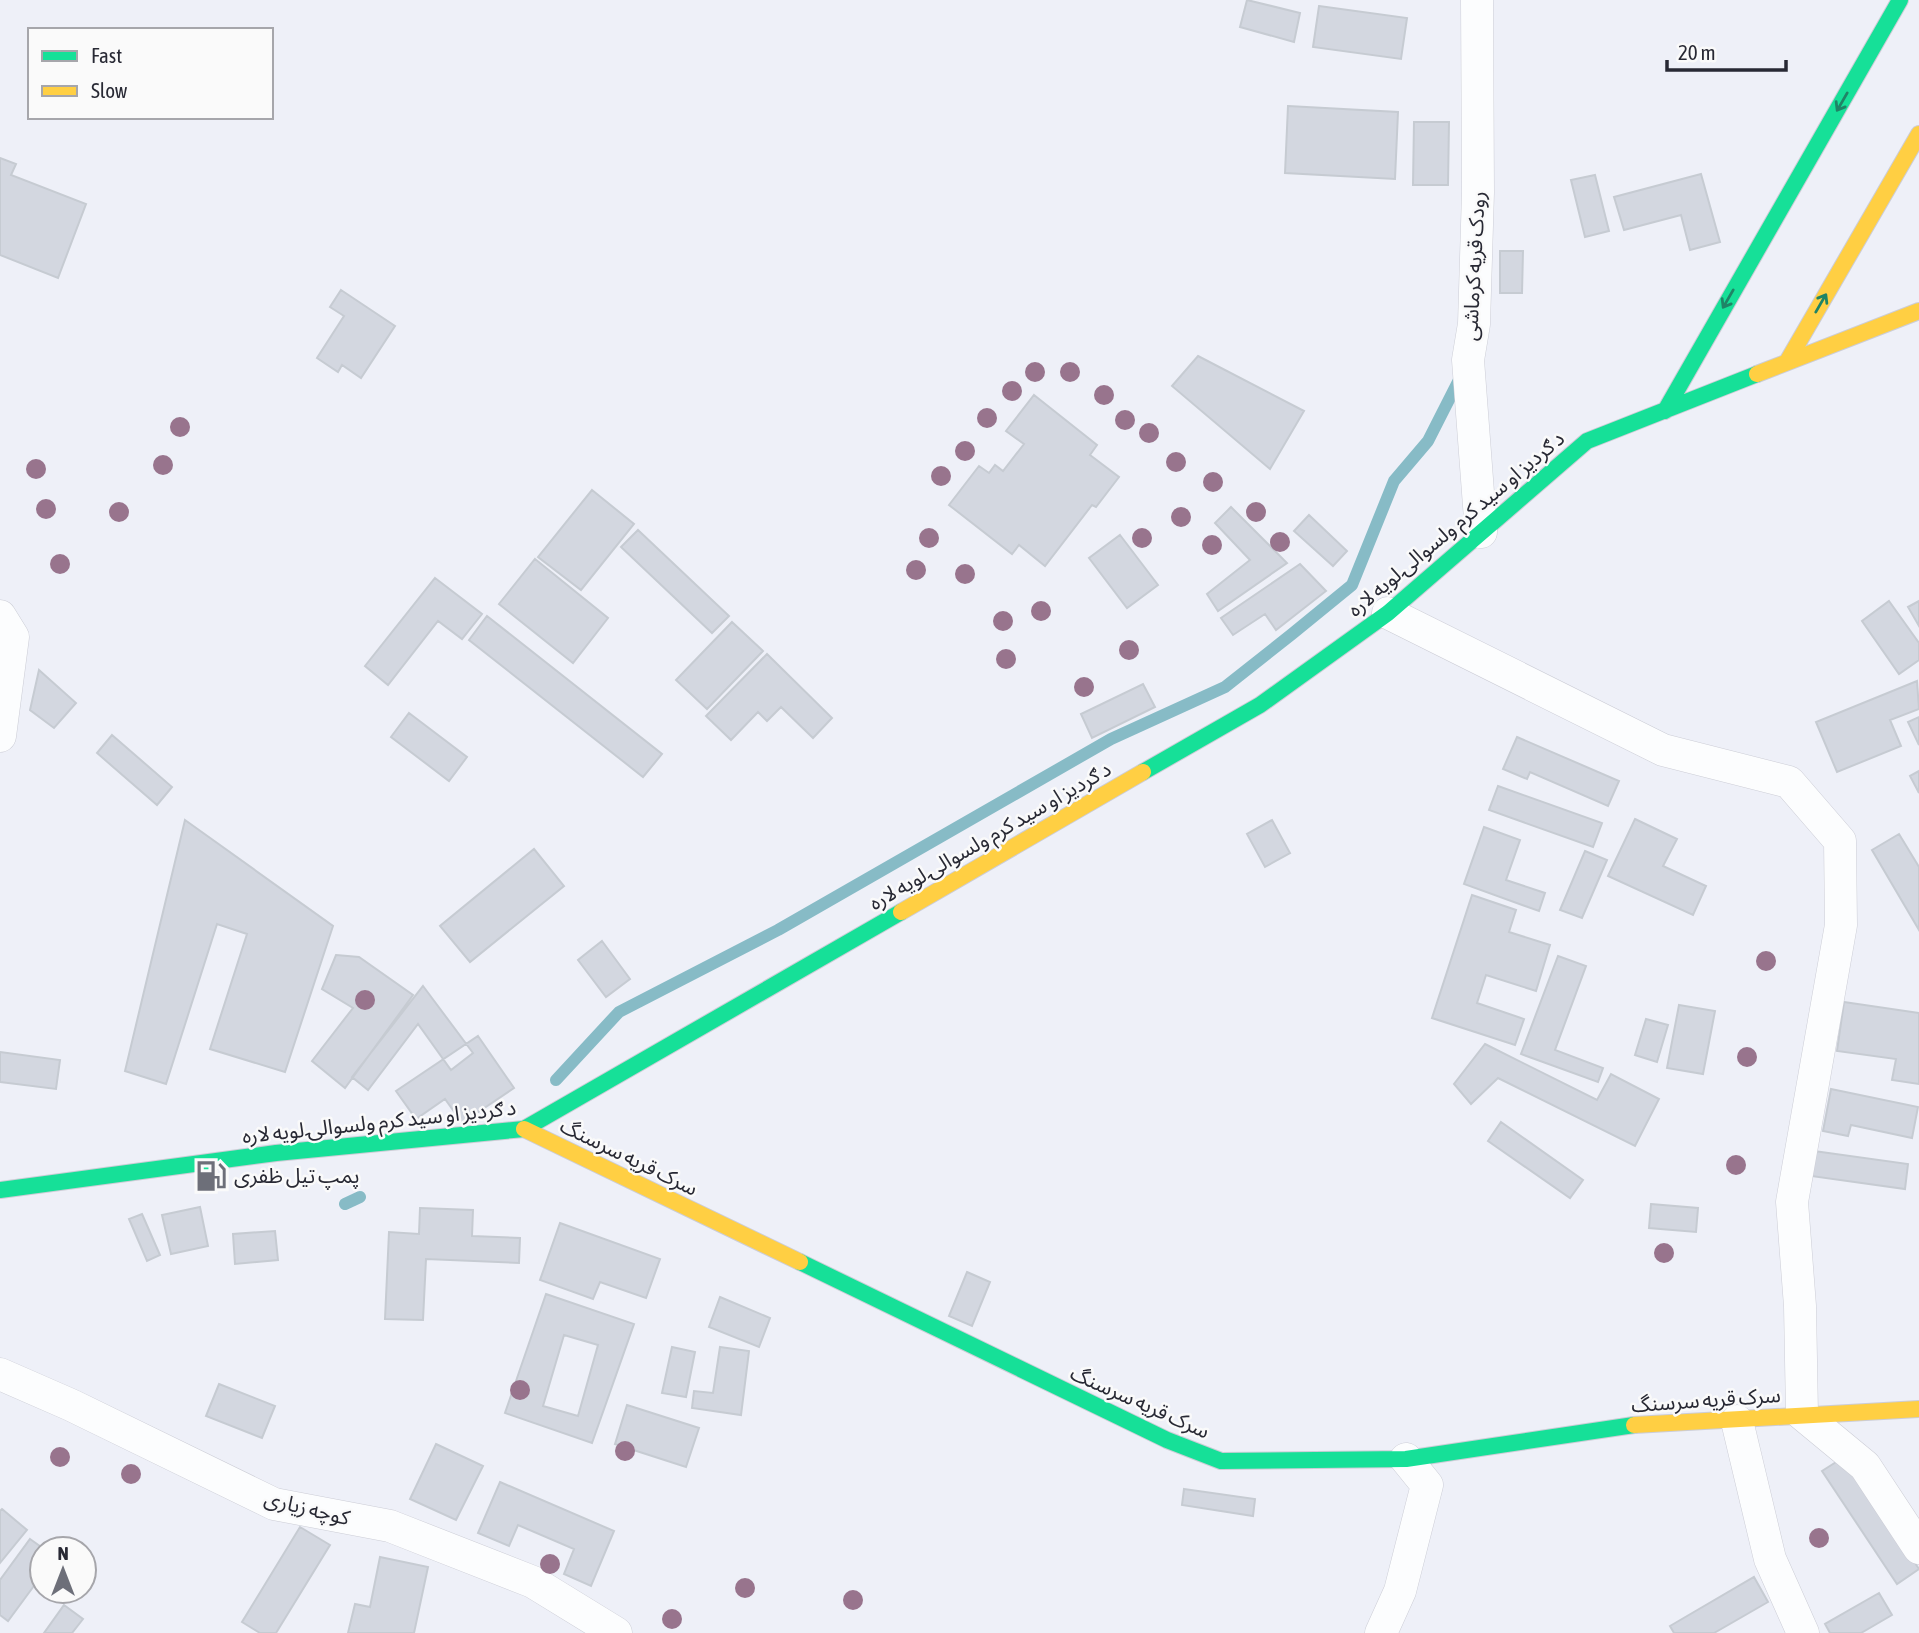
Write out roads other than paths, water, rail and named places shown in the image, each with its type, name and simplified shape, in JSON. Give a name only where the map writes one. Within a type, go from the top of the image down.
[{"type":"main road","points":[[1665,411],[1900,0]]},
{"type":"main road","points":[[1787,362],[1919,134]]},
{"type":"main road","name":"د ګردیز او سید کرم ولسوالۍ لویه لاره","points":[[0,1191],[276,1153],[524,1129],[1260,705],[1388,613],[1587,441],[1919,311]]},
{"type":"main road","name":"سرک قریه سرسنگ","points":[[524,1129],[1154,1434],[1221,1461],[1406,1459],[1614,1426],[1919,1409]]},
{"type":"street","name":"رودک قریه کرماشی","points":[[1477,0],[1478,192],[1474,324],[1468,360],[1481,531]]},
{"type":"street","points":[[1388,613],[1663,750],[1789,782],[1840,841],[1841,925],[1792,1202],[1800,1306],[1802,1414],[1866,1466],[1919,1548]]},
{"type":"street","points":[[0,616],[13,637],[0,736]]},
{"type":"street","name":"کوچه زیاری","points":[[0,1374],[71,1405],[274,1504],[390,1526],[533,1582],[615,1633]]},
{"type":"street","points":[[1737,1421],[1770,1559],[1803,1633]]},
{"type":"street","points":[[1381,1633],[1400,1591],[1427,1485],[1406,1459]]},
{"type":"waterway","points":[[556,1080],[619,1012],[778,930],[1111,739],[1225,687],[1352,585],[1394,481],[1428,441],[1462,374]]},
{"type":"waterway","points":[[345,1204],[360,1197]]},
{"type":"place","name":"پمپ تیل ظفری","points":[[211,1176]]}]
